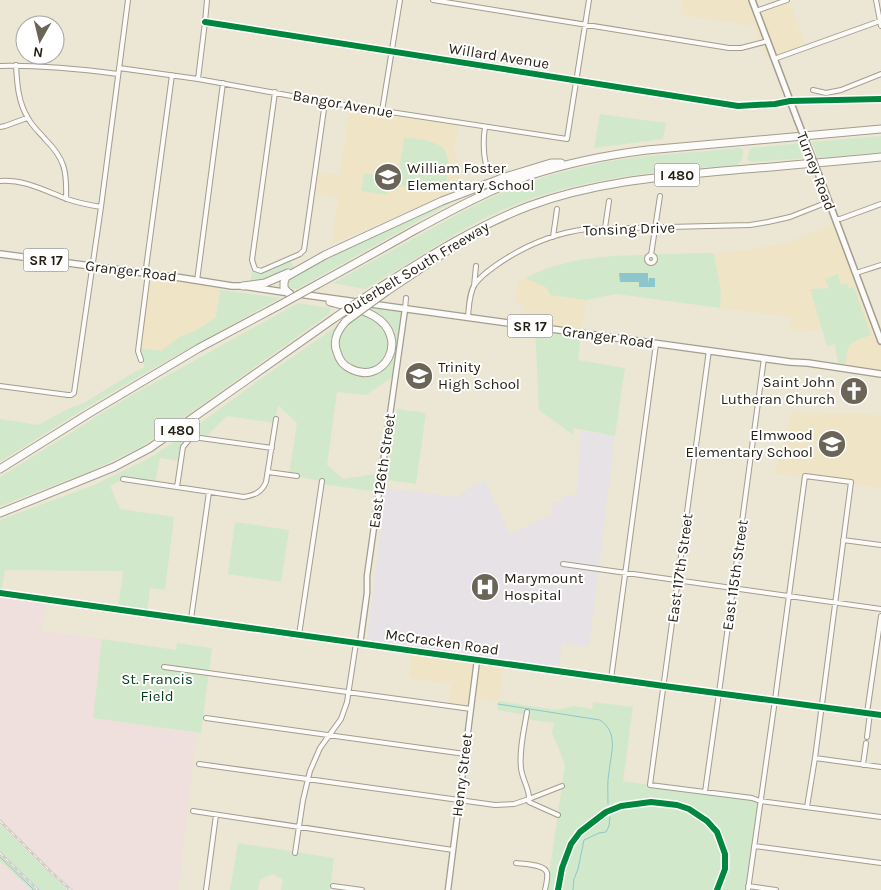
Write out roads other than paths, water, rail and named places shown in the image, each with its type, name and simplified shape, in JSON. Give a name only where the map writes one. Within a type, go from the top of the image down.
[{"type":"highway","name":"Outerbelt South Freeway","points":[[0,470],[88,414],[199,348],[490,191],[544,171],[624,153],[881,129]]},
{"type":"highway","name":"Outerbelt South Freeway","points":[[0,512],[98,474],[150,448],[376,290],[430,256],[509,214],[578,191],[619,182],[881,157]]},
{"type":"highway","points":[[243,286],[265,283],[422,209],[483,185],[551,164],[574,163]]},
{"type":"highway","points":[[330,302],[371,314],[387,327],[392,340],[392,351],[380,367],[371,371],[360,372],[350,369],[340,360],[336,350],[335,340],[338,331],[346,321],[387,291],[480,228]]},
{"type":"highway","points":[[289,294],[284,285],[286,277],[309,263]]},
{"type":"main road","name":"Turney Road","points":[[752,0],[828,202],[878,327],[881,342]]},
{"type":"main road","name":"Granger Road","points":[[0,254],[243,286],[330,302],[389,309],[396,308]]},
{"type":"main road","name":"Granger Road","points":[[232,286],[241,289],[390,306],[881,374]]},
{"type":"street","points":[[0,386],[71,395],[74,392],[93,266],[128,0]]},
{"type":"street","points":[[198,79],[207,0]]},
{"type":"street","points":[[382,111],[400,0]]},
{"type":"street","points":[[433,0],[730,48],[742,48],[768,41]]},
{"type":"street","points":[[576,80],[589,0]]},
{"type":"street","points":[[756,11],[787,0]]},
{"type":"street","points":[[774,59],[880,24],[876,0]]},
{"type":"street","name":"Willard Avenue","points":[[205,22],[738,106],[775,104],[790,101]]},
{"type":"street","points":[[16,65],[18,90],[27,118],[54,149],[66,170],[66,199]]},
{"type":"street","points":[[0,66],[69,68],[118,74]]},
{"type":"street","name":"Bangor Avenue","points":[[119,68],[198,79],[325,102],[567,139],[576,80]]},
{"type":"street","points":[[813,90],[826,93],[841,90],[881,74]]},
{"type":"street","points":[[140,360],[138,351],[148,273],[146,268],[172,75]]},
{"type":"street","points":[[197,281],[223,83]]},
{"type":"street","points":[[275,92],[252,260],[254,267],[258,271],[265,271],[300,254],[304,250],[325,102]]},
{"type":"street","points":[[790,101],[881,99]]},
{"type":"street","points":[[0,127],[27,118]]},
{"type":"street","points":[[485,127],[483,138],[486,165]]},
{"type":"street","points":[[0,181],[7,180],[29,184],[77,203],[101,207]]},
{"type":"street","points":[[651,255],[660,196]]},
{"type":"street","points":[[605,228],[609,201]]},
{"type":"street","name":"Tonsing Drive","points":[[474,286],[485,274],[516,253],[553,236],[582,230],[605,228],[750,225],[790,217],[828,202]]},
{"type":"street","points":[[835,219],[840,219],[881,204]]},
{"type":"street","points":[[553,236],[557,209]]},
{"type":"street","points":[[856,274],[881,265]]},
{"type":"street","points":[[468,318],[476,266]]},
{"type":"street","name":"East 126th Street","points":[[358,644],[367,593],[367,576],[406,298]]},
{"type":"street","points":[[611,679],[656,344]]},
{"type":"street","name":"East 117th Street","points":[[705,792],[650,785],[710,350]]},
{"type":"street","name":"East 115th Street","points":[[705,792],[764,358]]},
{"type":"street","points":[[123,479],[244,497],[252,496],[263,489],[266,482],[276,419]]},
{"type":"street","points":[[178,487],[183,447],[193,437],[272,448]]},
{"type":"street","points":[[268,472],[297,476]]},
{"type":"street","points":[[776,890],[748,888],[804,476],[851,482],[807,807]]},
{"type":"street","points":[[299,635],[322,481]]},
{"type":"street","points":[[191,620],[209,492]]},
{"type":"street","points":[[843,540],[881,545]]},
{"type":"street","points":[[563,564],[881,609]]},
{"type":"street","name":"McCracken Road","points":[[0,593],[611,679],[881,714]]},
{"type":"street","points":[[867,737],[881,616]]},
{"type":"street","points":[[295,853],[303,800],[310,771],[320,748],[345,711],[358,644]]},
{"type":"street","name":"Henry Street","points":[[448,890],[477,660]]},
{"type":"street","points":[[875,661],[881,662]]},
{"type":"street","points":[[164,667],[471,709]]},
{"type":"street","points":[[527,712],[521,752],[521,767],[530,796],[529,802],[558,815]]},
{"type":"street","points":[[206,718],[465,754]]},
{"type":"street","points":[[863,765],[866,743]]},
{"type":"street","points":[[815,758],[881,767]]},
{"type":"street","points":[[199,764],[495,805],[514,804],[562,786]]},
{"type":"street","points":[[705,792],[881,817]]},
{"type":"street","points":[[193,810],[453,850]]},
{"type":"street","points":[[206,890],[216,815]]},
{"type":"street","points":[[754,846],[881,863]]},
{"type":"street","points":[[516,863],[545,869],[548,874],[545,890]]},
{"type":"street","points":[[333,886],[362,890]]},
{"type":"water","points":[[619,273],[648,273],[648,283],[649,278],[655,278],[655,287],[639,287],[639,282],[620,282]]},
{"type":"waterway","points":[[498,704],[600,720],[606,725],[612,737],[608,804]]},
{"type":"waterway","points":[[573,890],[584,840],[606,832],[610,817]]},
{"type":"waterway","points":[[0,857],[34,890]]},
{"type":"railway","points":[[0,821],[71,890]]},
{"type":"railway","points":[[0,853],[38,890]]},
{"type":"place","name":"William Foster Elementary School","points":[[388,177]]},
{"type":"place","name":"Trinity High School","points":[[419,376]]},
{"type":"place","name":"Saint John Lutheran Church","points":[[854,391]]},
{"type":"place","name":"Elmwood Elementary School","points":[[832,444]]},
{"type":"place","name":"Marymount Hospital","points":[[485,587]]},
{"type":"park label","name":"St. Francis Field","points":[[157,688]]}]
